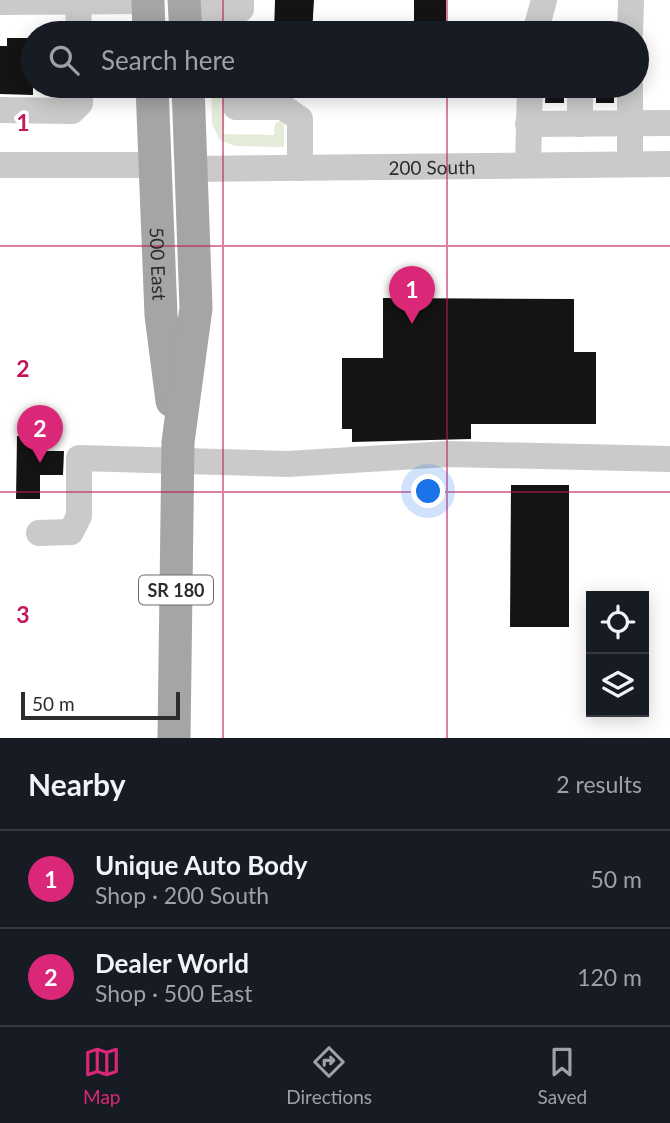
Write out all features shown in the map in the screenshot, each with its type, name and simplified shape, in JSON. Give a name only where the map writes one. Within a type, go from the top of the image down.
[{"type":"main road","points":[[148,0],[149,21]]},
{"type":"main road","name":"500 East","points":[[153,98],[160,315],[178,452]]},
{"type":"main road","name":"500 East","points":[[174,738],[178,452],[196,309],[189,98]]},
{"type":"street","points":[[0,2],[148,0]]},
{"type":"street","points":[[538,21],[544,0]]},
{"type":"street","points":[[631,0],[631,21]]},
{"type":"street","points":[[78,2],[79,21]]},
{"type":"street","points":[[185,15],[240,14]]},
{"type":"street","points":[[0,110],[72,111],[80,103],[80,98]]},
{"type":"street","points":[[236,98],[236,107],[283,107],[300,119],[300,168]]},
{"type":"street","points":[[528,165],[529,98]]},
{"type":"street","points":[[580,98],[580,124]]},
{"type":"street","points":[[630,98],[630,164]]},
{"type":"street","points":[[528,124],[670,123]]},
{"type":"street","name":"200 South","points":[[192,169],[670,164]]},
{"type":"street","points":[[0,165],[156,165]]},
{"type":"street","points":[[39,533],[71,532],[79,516],[79,458],[178,452],[288,464],[449,454],[670,458]]},
{"type":"green space","points":[[211,98],[225,98],[224,134],[274,135],[275,124],[280,120],[284,124],[284,147],[235,146],[220,140],[212,124]]},
{"type":"building","points":[[275,0],[314,0],[313,21],[274,21]]},
{"type":"building","points":[[414,0],[446,0],[446,21],[414,21]]},
{"type":"building","points":[[7,38],[21,38],[21,95],[0,94],[0,46],[7,46]]},
{"type":"building","points":[[545,98],[564,98],[564,103],[545,103]]},
{"type":"building","points":[[596,98],[614,98],[614,103],[596,103]]},
{"type":"building","points":[[383,298],[574,299],[574,352],[596,352],[596,424],[471,424],[471,439],[352,442],[352,429],[342,429],[342,358],[383,358]]},
{"type":"building","points":[[17,436],[48,436],[47,451],[64,451],[63,475],[40,475],[40,499],[16,499]]},
{"type":"building","points":[[511,485],[569,485],[569,627],[510,627]]},
{"type":"place","name":"Unique Auto Body","points":[[412,324]]},
{"type":"place","name":"Dealer World","points":[[40,463]]}]
